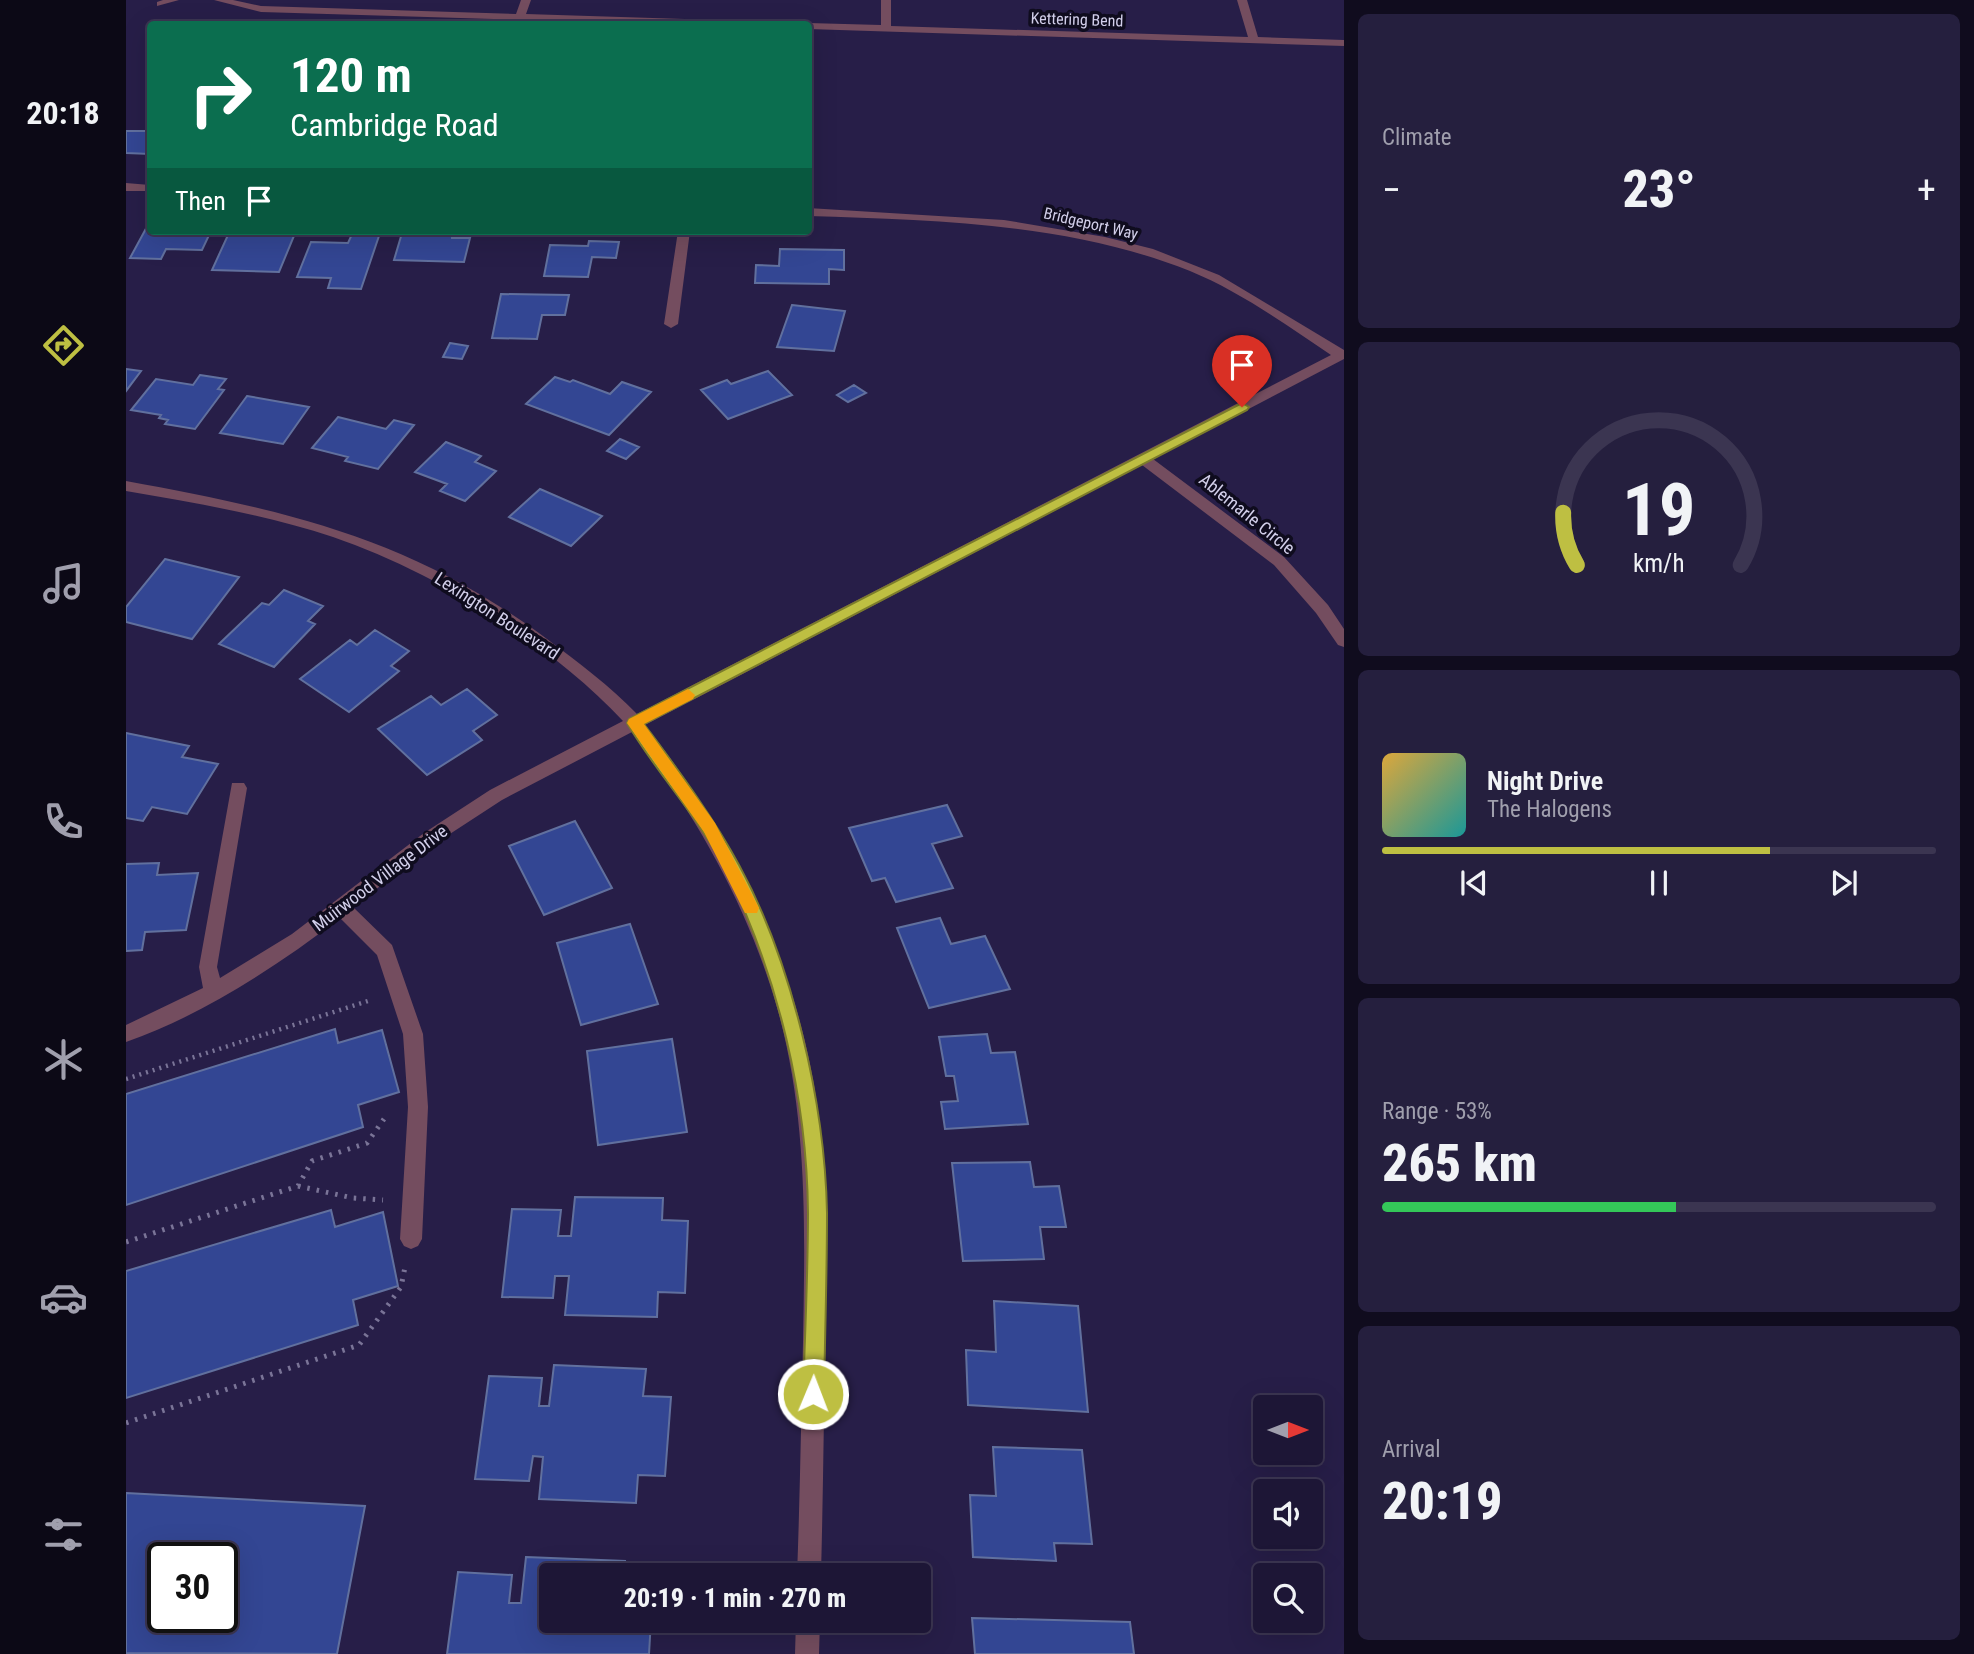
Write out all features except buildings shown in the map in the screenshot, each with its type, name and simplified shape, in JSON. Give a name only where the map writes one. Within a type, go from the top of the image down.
[{"type":"street","points":[[161,4],[174,0]]},
{"type":"street","points":[[219,0],[261,9],[650,21]]},
{"type":"street","points":[[520,17],[526,0]]},
{"type":"street","points":[[886,0],[886,29]]},
{"type":"street","points":[[1242,0],[1254,41]]},
{"type":"street","name":"Kettering Bend","points":[[812,26],[1344,43]]},
{"type":"street","points":[[126,187],[147,188]]},
{"type":"street","name":"Bridgeport Way","points":[[812,212],[1002,222],[1070,232],[1128,247],[1195,269],[1232,287],[1342,355]]},
{"type":"street","points":[[671,324],[683,235]]},
{"type":"street","name":"Muirwood Village Drive","points":[[126,1034],[213,992],[299,939],[430,838],[485,802],[1342,355]]},
{"type":"street","name":"Ablemarle Circle","points":[[1144,459],[1279,561],[1322,609],[1344,640]]},
{"type":"street","name":"Lexington Boulevard","points":[[126,486],[296,520],[368,545],[466,592],[537,638],[635,723],[703,818],[733,869],[761,932],[788,1015],[809,1116],[817,1211],[809,1563]]},
{"type":"street","points":[[213,992],[208,967],[238,788]]},
{"type":"street","points":[[341,907],[385,951],[414,1034],[416,1094],[411,1239]]},
{"type":"street","points":[[807,1654],[808,1633]]},
{"type":"path","points":[[126,1079],[399,991]]},
{"type":"path","points":[[298,1186],[312,1161],[367,1143],[399,1098],[416,1094]]},
{"type":"path","points":[[126,1242],[298,1186],[353,1198],[413,1198]]},
{"type":"path","points":[[126,1423],[359,1345],[401,1287],[411,1239]]},
{"type":"slow traffic","points":[[688,695],[635,723],[710,828],[751,908]]},
{"type":"route","points":[[813,1394],[817,1211],[809,1116],[788,1015],[761,932],[733,869],[688,794],[635,723],[1242,407]]}]
